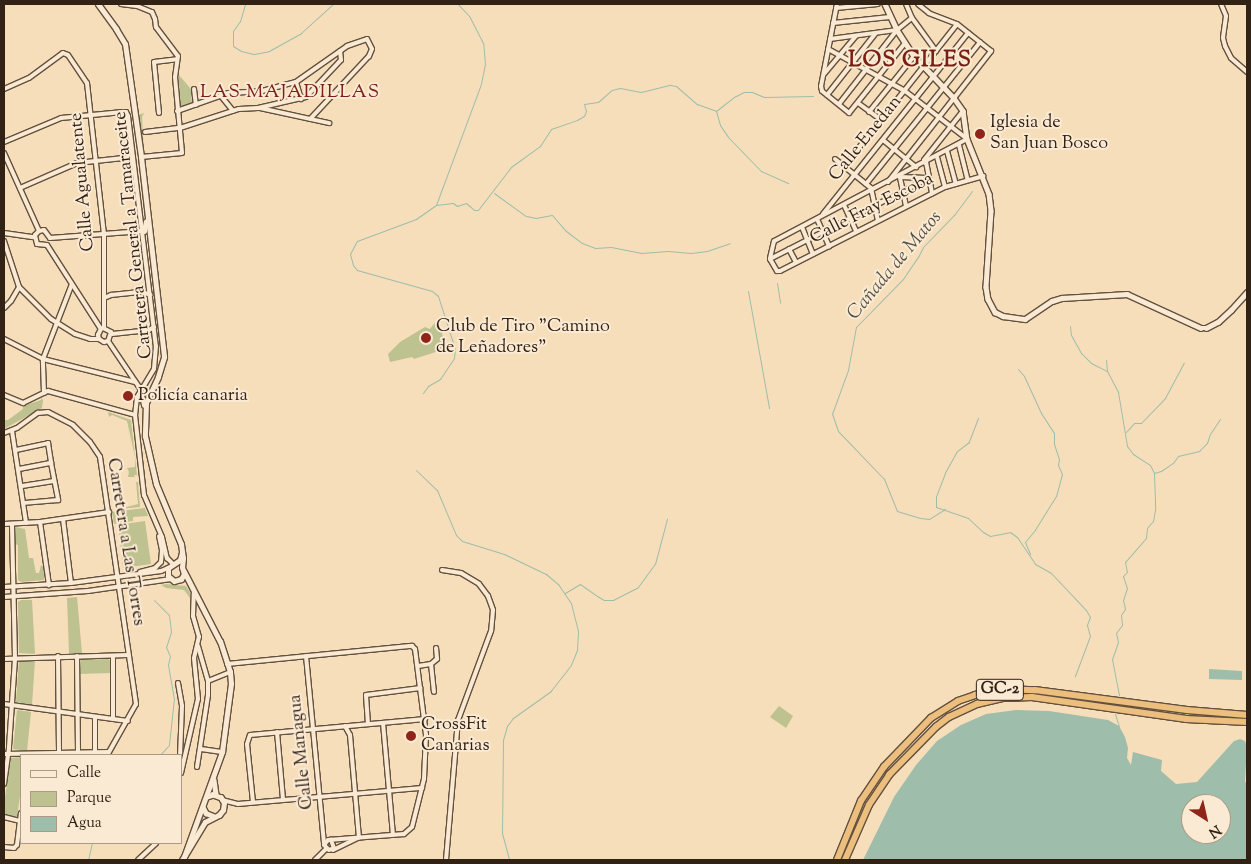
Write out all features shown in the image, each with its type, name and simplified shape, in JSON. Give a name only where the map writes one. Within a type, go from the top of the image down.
[{"type":"highway","name":"GC-2","points":[[837,860],[861,801],[884,767],[931,718],[958,701],[975,695],[1018,689],[1197,711],[1247,715]]},
{"type":"highway","name":"GC-2","points":[[846,860],[869,805],[889,774],[936,726],[962,710],[977,704],[1003,698],[1032,697],[1186,719],[1247,722]]},
{"type":"main road","name":"Carretera General a Tamaraceite","points":[[98,4],[125,44],[147,208],[145,231],[164,357],[158,377],[147,400],[146,436],[153,474],[178,535],[182,552],[183,570]]},
{"type":"main road","points":[[173,564],[183,570],[181,579],[174,580],[168,576],[168,568],[173,564],[180,560],[182,552]]},
{"type":"street","points":[[121,4],[137,6],[152,12],[156,27],[176,53],[177,59],[174,77],[182,153],[141,157]]},
{"type":"street","points":[[878,4],[836,6],[822,91],[850,113],[905,43]]},
{"type":"street","points":[[885,4],[897,30],[914,56],[954,98],[963,111],[967,139],[989,194],[990,211],[986,287],[991,306],[1002,316],[1025,319],[1052,301],[1062,298],[1127,294],[1201,328],[1206,328],[1218,322],[1247,292]]},
{"type":"street","points":[[906,4],[912,18],[936,51]]},
{"type":"street","points":[[888,182],[991,50],[957,24],[929,13],[918,4]]},
{"type":"street","points":[[1221,4],[1226,16],[1223,38],[1225,46],[1231,58],[1247,72]]},
{"type":"street","points":[[833,22],[890,17]]},
{"type":"street","points":[[839,104],[897,30],[912,18]]},
{"type":"street","points":[[858,103],[881,120],[957,24]]},
{"type":"street","points":[[830,39],[897,30]]},
{"type":"street","name":"Calle Enedan","points":[[819,217],[934,77],[968,32]]},
{"type":"street","points":[[827,95],[875,34]]},
{"type":"street","points":[[823,76],[856,36]]},
{"type":"street","points":[[178,111],[221,96],[269,90],[296,82],[340,51],[367,40],[372,49],[369,56],[310,119]]},
{"type":"street","points":[[866,184],[980,42]]},
{"type":"street","points":[[828,49],[905,91],[950,128],[967,139]]},
{"type":"street","points":[[145,132],[180,128],[233,111],[301,99],[309,95],[341,60],[340,51]]},
{"type":"street","name":"Calle Agualatente","points":[[4,89],[28,78],[63,53],[68,55],[84,77],[91,114],[104,234],[104,317],[102,329]]},
{"type":"street","points":[[869,112],[914,56]]},
{"type":"street","points":[[159,113],[154,62],[177,59]]},
{"type":"street","points":[[296,82],[301,99]]},
{"type":"street","points":[[194,89],[196,105]]},
{"type":"street","points":[[221,96],[233,111]]},
{"type":"street","points":[[258,108],[329,123]]},
{"type":"street","points":[[932,193],[924,160],[963,111]]},
{"type":"street","points":[[4,142],[55,119],[126,112],[145,231],[156,359],[148,380],[140,390],[135,406],[135,415],[144,495],[162,537],[167,558],[173,564]]},
{"type":"street","points":[[770,259],[774,241],[947,152],[967,139]]},
{"type":"street","points":[[883,140],[916,167]]},
{"type":"street","points":[[844,166],[862,144]]},
{"type":"street","points":[[958,145],[968,180]]},
{"type":"street","points":[[947,152],[956,184]]},
{"type":"street","points":[[4,153],[39,231]]},
{"type":"street","points":[[20,188],[70,166],[133,157]]},
{"type":"street","points":[[937,157],[945,187]]},
{"type":"street","points":[[834,159],[872,190],[878,220]]},
{"type":"street","points":[[900,176],[929,178]]},
{"type":"street","points":[[900,176],[906,206]]},
{"type":"street","name":"Calle Fray Escoba","points":[[770,259],[777,271],[780,271],[932,193],[945,187],[983,176]]},
{"type":"street","points":[[770,259],[929,178]]},
{"type":"street","points":[[844,205],[856,232]]},
{"type":"street","points":[[819,217],[829,246]]},
{"type":"street","points":[[802,226],[813,254]]},
{"type":"street","points":[[34,237],[39,231]]},
{"type":"street","points":[[39,231],[47,232],[50,238],[47,245]]},
{"type":"street","points":[[50,238],[145,231]]},
{"type":"street","points":[[4,233],[34,237]]},
{"type":"street","points":[[34,237],[37,244],[47,245]]},
{"type":"street","points":[[4,241],[19,286],[56,323],[82,336],[108,341]]},
{"type":"street","points":[[47,245],[95,320],[102,329],[110,330],[112,334]]},
{"type":"street","points":[[789,249],[796,262]]},
{"type":"street","points":[[44,393],[43,359],[72,284]]},
{"type":"street","points":[[4,308],[11,301],[19,286]]},
{"type":"street","points":[[104,298],[111,295],[142,292],[151,295]]},
{"type":"street","points":[[95,320],[104,317]]},
{"type":"street","points":[[112,334],[149,330],[154,327]]},
{"type":"street","points":[[99,339],[98,335],[102,329]]},
{"type":"street","points":[[108,341],[112,334]]},
{"type":"street","points":[[4,339],[43,359],[135,382]]},
{"type":"street","points":[[108,341],[140,390],[146,411]]},
{"type":"street","points":[[4,395],[23,403],[48,391],[116,408],[135,415]]},
{"type":"street","name":"Carretera a Las Torres","points":[[12,431],[44,411],[73,425],[97,451],[101,461],[136,704],[128,722]]},
{"type":"street","points":[[4,433],[12,431],[25,503],[26,523]]},
{"type":"street","points":[[16,450],[48,443],[52,463],[58,500],[25,503]]},
{"type":"street","points":[[19,469],[52,463]]},
{"type":"street","points":[[22,486],[54,481]]},
{"type":"street","points":[[4,524],[40,522],[109,512]]},
{"type":"street","points":[[64,519],[71,583]]},
{"type":"street","points":[[40,522],[49,585]]},
{"type":"street","points":[[129,576],[155,568],[161,562],[161,545],[155,522]]},
{"type":"street","points":[[4,784],[15,658],[12,524]]},
{"type":"street","points":[[4,587],[71,583],[129,576],[168,568]]},
{"type":"street","points":[[183,570],[215,631],[228,664],[231,684],[222,752],[183,859]]},
{"type":"street","points":[[442,570],[461,573],[479,584],[488,596],[493,610],[491,631],[458,720],[446,860]]},
{"type":"street","points":[[4,597],[174,580],[186,584],[194,593],[193,616],[199,635],[194,658],[198,684],[198,706],[182,769]]},
{"type":"street","points":[[197,767],[208,706],[208,681],[198,646]]},
{"type":"street","points":[[228,664],[412,646],[416,651],[425,719],[422,788],[412,827],[404,834],[328,840],[315,860]]},
{"type":"street","points":[[418,666],[431,664],[437,659],[436,648]]},
{"type":"street","points":[[4,659],[128,655]]},
{"type":"street","points":[[58,656],[59,753]]},
{"type":"street","points":[[77,656],[78,753]]},
{"type":"street","points":[[113,656],[113,719]]},
{"type":"street","name":"Calle Managua","points":[[306,656],[325,847]]},
{"type":"street","points":[[431,664],[434,692]]},
{"type":"street","points":[[208,681],[230,672]]},
{"type":"street","points":[[178,683],[182,706],[180,754]]},
{"type":"street","points":[[368,724],[366,695],[421,688]]},
{"type":"street","points":[[4,704],[128,722],[109,752],[6,754]]},
{"type":"street","points":[[95,717],[96,752]]},
{"type":"street","points":[[253,802],[247,740],[251,735],[425,719]]},
{"type":"street","points":[[383,723],[393,835]]},
{"type":"street","points":[[345,726],[350,734],[359,838]]},
{"type":"street","points":[[277,732],[283,799]]},
{"type":"street","points":[[201,749],[222,752]]},
{"type":"street","points":[[214,775],[213,785],[216,796]]},
{"type":"street","points":[[183,859],[204,822],[213,816],[219,815],[223,810],[238,804],[422,788]]},
{"type":"street","points":[[207,797],[216,796],[222,800],[238,804]]},
{"type":"street","points":[[222,800],[223,810]]},
{"type":"street","points":[[203,807],[206,813],[213,816]]},
{"type":"street","points":[[4,817],[20,823]]},
{"type":"street","points":[[4,847],[12,848],[17,846],[20,829]]},
{"type":"street","points":[[325,847],[332,850],[359,838]]},
{"type":"street","points":[[331,840],[335,845],[332,850]]},
{"type":"street","points":[[138,860],[155,844]]},
{"type":"green space","points":[[178,74],[191,89],[192,105],[181,108]]},
{"type":"green space","points":[[144,113],[142,117],[144,153],[138,115]]},
{"type":"green space","name":"Club de Tiro \"Camino de Leñadores\"","points":[[439,317],[445,349],[414,359],[412,357],[390,362],[388,354],[400,342],[425,327],[430,329]]},
{"type":"green space","points":[[41,398],[43,400],[42,408],[4,429],[4,420],[8,420],[23,409],[23,406],[41,400]]},
{"type":"green space","points":[[108,412],[131,420],[137,475],[134,475],[135,477],[128,477],[129,472],[127,468],[135,467],[135,457],[127,421],[112,415],[109,417]]},
{"type":"green space","points":[[116,481],[118,483],[120,505],[123,508],[138,504],[136,482],[138,482],[140,507],[119,509]]},
{"type":"green space","points":[[145,508],[148,516],[133,517],[133,521],[114,524],[112,512]]},
{"type":"green space","points":[[145,521],[151,564],[123,568],[118,525]]},
{"type":"green space","points":[[15,527],[25,529],[29,558],[33,558],[36,573],[39,573],[41,565],[44,567],[44,580],[21,582],[18,580],[18,545],[15,544]]},
{"type":"green space","points":[[161,585],[186,586],[190,592],[190,598],[184,590],[166,588]]},
{"type":"green space","points":[[77,597],[82,653],[69,653],[67,598]]},
{"type":"green space","points":[[21,600],[32,600],[35,654],[19,653],[18,602]]},
{"type":"green space","points":[[108,659],[111,661],[110,673],[79,674],[81,660]]},
{"type":"green space","points":[[19,660],[35,660],[32,705],[16,702]]},
{"type":"green space","points":[[779,706],[793,716],[786,728],[770,717]]},
{"type":"green space","points":[[17,710],[31,712],[27,751],[13,749]]},
{"type":"green space","points":[[20,757],[20,796],[17,817],[4,815],[11,758]]},
{"type":"water","points":[[1209,669],[1242,671],[1242,680],[1209,679]]},
{"type":"water","points":[[1016,710],[1049,711],[1108,720],[1119,726],[1125,737],[1128,748],[1127,758],[1131,765],[1133,752],[1162,760],[1161,771],[1176,784],[1197,782],[1234,741],[1240,739],[1245,741],[1247,747],[1245,781],[1247,786],[1247,860],[863,860],[894,797],[916,765],[937,741],[961,725],[986,714]]},
{"type":"waterway","points":[[245,4],[240,21],[233,31],[233,46],[241,51],[254,54],[269,51],[301,33],[333,4]]},
{"type":"waterway","points":[[423,393],[428,386],[440,379],[454,358],[455,349],[438,296],[432,291],[357,270],[353,265],[350,254],[357,241],[416,219],[436,205],[481,84],[485,64],[483,43],[470,17],[458,4]]},
{"type":"waterway","points":[[436,205],[453,203],[457,206],[466,203],[474,210],[478,210],[511,167],[540,146],[551,129],[584,116],[586,111],[584,104],[598,102],[612,90],[620,88],[641,92],[670,85],[676,86],[697,104],[716,111],[720,125],[728,137],[761,171],[788,183]]},
{"type":"waterway","points":[[716,111],[744,92],[752,92],[764,97],[813,96]]},
{"type":"waterway","name":"Cañada de Matos","points":[[945,509],[929,519],[897,511],[884,479],[838,431],[832,414],[848,370],[856,327],[903,279],[923,247],[954,215],[972,191]]},
{"type":"waterway","points":[[494,193],[526,216],[536,218],[552,215],[566,231],[582,243],[595,248],[611,247],[641,253],[668,251],[691,253],[707,251],[730,243]]},
{"type":"waterway","points":[[777,283],[780,303]]},
{"type":"waterway","points":[[748,291],[769,408]]},
{"type":"waterway","points":[[1070,326],[1071,335],[1081,353],[1091,363],[1107,371]]},
{"type":"waterway","points":[[1106,360],[1107,371],[1118,392],[1127,446],[1133,454],[1150,465],[1154,473],[1155,510],[1153,521],[1147,528],[1146,538],[1125,562],[1127,572],[1123,576],[1127,588],[1123,600],[1125,609],[1121,615],[1122,625],[1116,633],[1118,642],[1112,659],[1119,695]]},
{"type":"waterway","points":[[1126,432],[1134,423],[1141,423],[1165,398],[1184,363]]},
{"type":"waterway","points":[[1018,369],[1024,376],[1041,413],[1054,433],[1054,444],[1059,459],[1058,465],[1062,474],[1056,496],[1035,530],[1025,542],[1030,554]]},
{"type":"waterway","name":"Cañada de Matos","points":[[978,418],[969,442],[957,451],[945,473],[936,496],[936,507],[968,518],[990,536],[1010,532],[1017,537],[1035,564],[1051,573],[1086,610],[1090,617],[1087,625],[1090,636],[1075,676]]},
{"type":"waterway","points":[[1154,473],[1173,463],[1178,456],[1199,451],[1207,443],[1210,434],[1220,419]]},
{"type":"waterway","points":[[416,470],[437,490],[456,535],[462,541],[504,554],[546,574],[558,584],[571,603],[578,631],[577,650],[571,665],[551,691],[513,718],[507,726],[503,740],[502,833],[509,860]]},
{"type":"waterway","points":[[565,593],[580,584],[604,600],[613,600],[638,587],[655,564],[667,519]]},
{"type":"waterway","points":[[154,600],[169,615],[171,632],[166,647],[170,656],[168,665],[174,698],[169,745],[161,754]]},
{"type":"waterway","points":[[1115,714],[1119,726]]},
{"type":"waterway","points":[[88,860],[92,844]]},
{"type":"place","name":"Iglesia de San Juan Bosco","points":[[980,134]]},
{"type":"place","name":"Club de Tiro \"Camino de Leñadores\"","points":[[426,338]]},
{"type":"place","name":"Policía canaria","points":[[128,396]]},
{"type":"place","name":"CrossFit Canarias","points":[[411,736]]},
{"type":"district","name":"LOS GILES","points":[[910,62]]},
{"type":"district","name":"LAS MAJADILLAS","points":[[290,93]]}]
